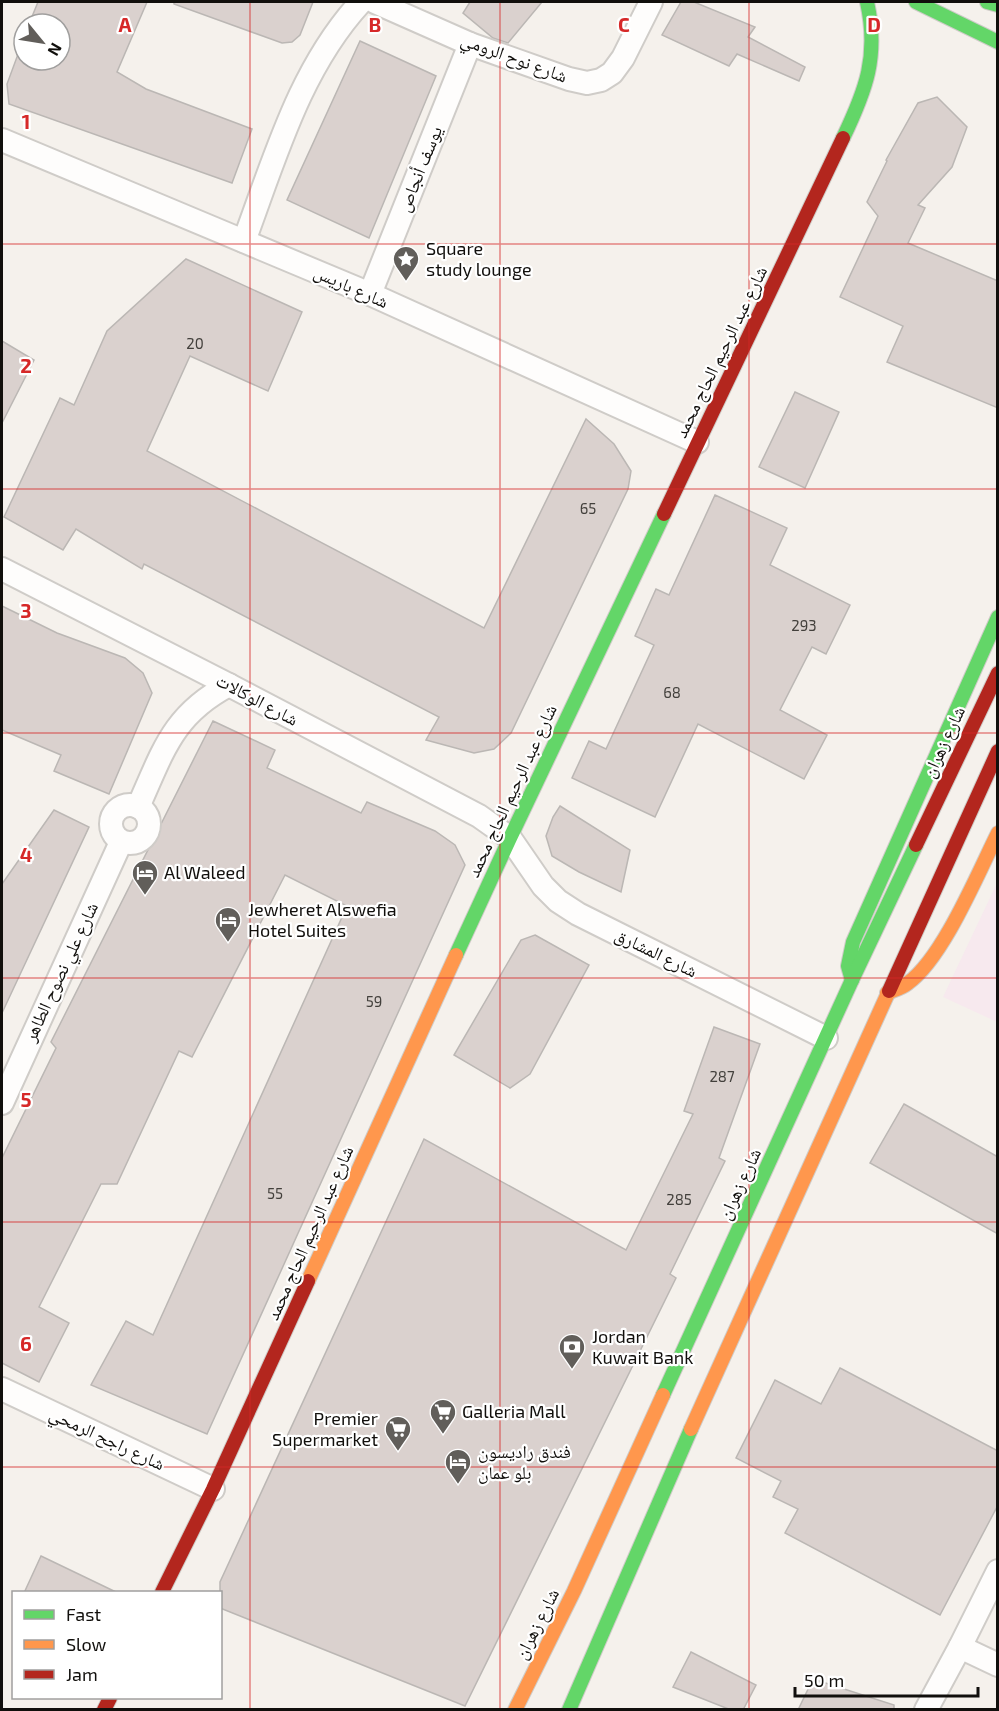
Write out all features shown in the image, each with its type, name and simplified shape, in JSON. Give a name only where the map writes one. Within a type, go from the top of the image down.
[{"type":"main road","name":"شارع عبد الرحيم الحاج محمد","points":[[163,1591],[213,1489],[510,838],[861,101],[872,68],[871,18],[867,2]]},
{"type":"main road","points":[[916,2],[998,42]]},
{"type":"main road","points":[[987,2],[998,5]]},
{"type":"main road","points":[[852,980],[848,966],[853,942],[998,617]]},
{"type":"main road","name":"شارع زهران","points":[[515,1710],[574,1591],[852,980],[998,673]]},
{"type":"main road","points":[[569,1710],[671,1474],[886,993],[998,751]]},
{"type":"main road","points":[[886,993],[906,984],[930,958],[961,905],[998,833]]},
{"type":"street","points":[[244,241],[306,81],[332,38],[361,2]]},
{"type":"street","name":"شارع نوح الرومي","points":[[375,2],[470,44],[568,79],[587,83],[600,80],[612,73],[623,58],[651,2]]},
{"type":"street","name":"يوسف أنجاص","points":[[370,294],[470,44]]},
{"type":"street","name":"شارع باريس","points":[[2,140],[370,294],[697,442]]},
{"type":"street","name":"شارع الوكالات","points":[[2,569],[478,816],[510,838]]},
{"type":"street","name":"شارع علي نصوح الطاهر","points":[[2,1103],[121,842],[111,830],[112,816],[124,806],[138,807],[180,723],[195,707],[229,685]]},
{"type":"street","name":"شارع المشارق","points":[[510,838],[543,886],[558,901],[578,914],[826,1038]]},
{"type":"street","name":"شارع راجح الرمحي","points":[[2,1389],[213,1489]]},
{"type":"street","points":[[926,1710],[998,1571]]},
{"type":"street","points":[[960,1647],[998,1665]]},
{"type":"shaded area","points":[[997,883],[998,1022],[943,997]]},
{"type":"building","points":[[38,2],[147,2],[117,72],[146,89],[252,129],[232,183],[9,104],[7,84],[12,70],[72,72],[72,12],[34,12]]},
{"type":"building","points":[[174,2],[313,2],[300,35],[292,42],[282,43],[174,4]]},
{"type":"building","points":[[470,2],[542,2],[508,43],[493,38],[463,13]]},
{"type":"building","points":[[681,2],[694,2],[755,27],[748,37],[805,67],[799,81],[737,54],[729,66],[662,35]]},
{"type":"building","points":[[360,41],[436,76],[369,238],[287,200]]},
{"type":"building","points":[[937,97],[967,127],[952,167],[918,205],[925,208],[908,243],[998,281],[998,408],[887,362],[903,326],[840,297],[878,216],[867,202],[886,160],[918,103]]},
{"type":"building","points":[[186,259],[302,312],[268,391],[190,356],[147,451],[484,628],[586,419],[614,444],[631,471],[628,489],[511,733],[494,749],[474,753],[426,740],[439,717],[144,564],[142,569],[76,529],[63,550],[4,517],[60,398],[74,405],[107,331]]},
{"type":"building","points":[[2,341],[34,360],[2,423]]},
{"type":"building","points":[[795,392],[839,412],[805,488],[759,467]]},
{"type":"building","points":[[715,495],[787,528],[770,565],[850,605],[826,654],[812,647],[780,710],[827,735],[804,779],[698,724],[655,817],[572,778],[589,741],[606,749],[654,645],[635,636],[656,589],[669,595]]},
{"type":"building","points":[[2,606],[57,633],[125,658],[143,673],[152,693],[109,794],[54,771],[61,755],[2,730]]},
{"type":"building","points":[[213,721],[275,750],[267,768],[361,813],[367,802],[435,831],[455,845],[465,865],[207,1434],[91,1385],[126,1321],[153,1335],[347,906],[285,875],[192,1057],[179,1051],[117,1184],[101,1184],[39,1307],[69,1323],[39,1382],[2,1363],[2,1158],[56,1048],[51,1042]]},
{"type":"building","points":[[560,806],[630,850],[621,892],[552,856],[546,836]]},
{"type":"building","points":[[54,810],[89,827],[2,1013],[2,884]]},
{"type":"building","points":[[535,935],[589,965],[530,1074],[510,1088],[454,1055],[521,940]]},
{"type":"building","name":"Galleria Mall","points":[[714,1027],[760,1044],[719,1158],[725,1161],[670,1274],[676,1278],[465,1706],[222,1609],[220,1582],[424,1139],[626,1250],[693,1114],[684,1111]]},
{"type":"building","points":[[904,1104],[998,1157],[998,1234],[870,1163]]},
{"type":"building","points":[[840,1368],[998,1451],[998,1505],[940,1615],[785,1533],[798,1509],[773,1497],[781,1481],[736,1458],[775,1380],[821,1404]]},
{"type":"building","points":[[41,1556],[114,1591],[25,1591]]},
{"type":"building","points":[[691,1652],[756,1685],[743,1710],[731,1710],[673,1687]]},
{"type":"building","points":[[813,1679],[894,1705],[894,1710],[798,1710]]},
{"type":"traffic: fast","points":[[843,138],[864,88],[871,56],[872,39],[867,2]]},
{"type":"traffic: fast","points":[[916,2],[998,42]]},
{"type":"traffic: fast","points":[[987,2],[998,5]]},
{"type":"traffic: fast","points":[[456,955],[664,514]]},
{"type":"traffic: fast","points":[[852,980],[848,966],[853,942],[998,617]]},
{"type":"traffic: fast","points":[[663,1395],[916,845]]},
{"type":"traffic: fast","points":[[569,1710],[691,1429]]},
{"type":"traffic: slow","points":[[887,993],[908,983],[934,955],[959,914],[998,833]]},
{"type":"traffic: slow","points":[[308,1281],[456,955]]},
{"type":"traffic: slow","points":[[691,1429],[889,991]]},
{"type":"traffic: slow","points":[[515,1710],[574,1591],[663,1395]]},
{"type":"traffic: jam","points":[[664,514],[843,138]]},
{"type":"traffic: jam","points":[[916,845],[998,673]]},
{"type":"traffic: jam","points":[[889,991],[998,751]]},
{"type":"traffic: jam","points":[[162,1591],[213,1489],[308,1281]]},
{"type":"traffic: jam","points":[[104,1710],[110,1699]]},
{"type":"place","name":"Square study lounge","points":[[406,282]]},
{"type":"place","name":"Al Waleed","points":[[145,896]]},
{"type":"place","name":"Jewheret Alswefia Hotel Suites","points":[[228,943]]},
{"type":"place","name":"Jordan Kuwait Bank","points":[[572,1370]]},
{"type":"place","name":"Galleria Mall","points":[[443,1435]]},
{"type":"place","name":"Premier Supermarket","points":[[398,1452]]},
{"type":"place","name":"فندق راديسون بلو عمان","points":[[458,1485]]}]
